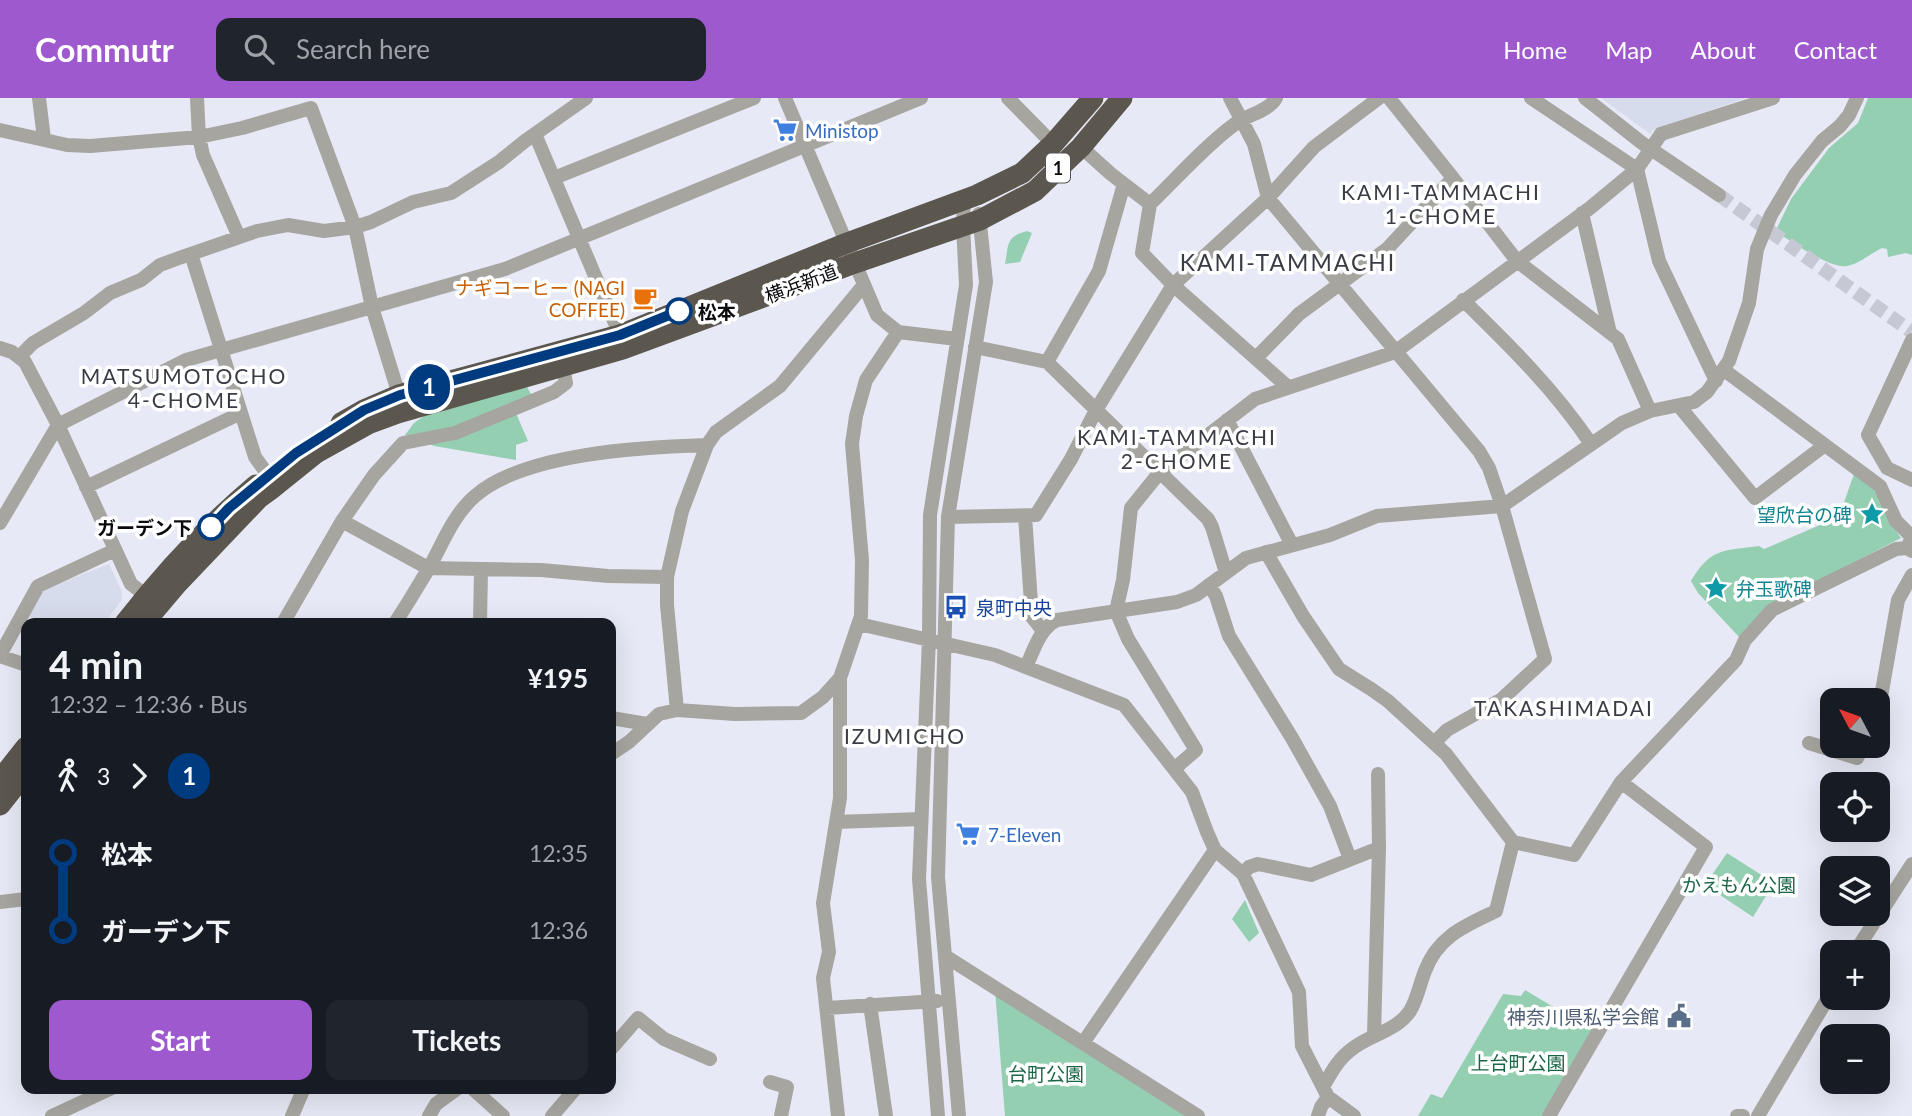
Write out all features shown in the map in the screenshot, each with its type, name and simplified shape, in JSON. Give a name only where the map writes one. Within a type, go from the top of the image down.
[{"type":"highway","name":"横浜新道","points":[[131,618],[259,498],[316,453],[368,424],[623,349],[851,253],[1022,173],[1053,144],[1093,98]]},
{"type":"highway","name":"横浜新道","points":[[147,618],[152,601],[173,566],[229,508],[296,453],[364,410],[400,395],[620,335],[851,253],[972,222],[1035,191],[1081,147],[1122,98]]},
{"type":"highway","points":[[0,805],[18,780]]},
{"type":"street","points":[[39,98],[44,139]]},
{"type":"street","points":[[197,98],[203,155],[239,237]]},
{"type":"street","points":[[19,357],[33,344],[84,313],[110,293],[141,280],[160,265],[257,231],[289,225],[324,231],[355,227],[412,202],[451,193],[499,162],[586,98]]},
{"type":"street","points":[[554,178],[754,98]]},
{"type":"street","points":[[785,98],[877,315],[898,331],[957,339]]},
{"type":"street","points":[[0,523],[58,425],[186,360],[505,269],[921,98]]},
{"type":"street","points":[[1008,98],[1053,144]]},
{"type":"street","points":[[1230,98],[1254,144],[1268,198],[1479,451],[1489,468],[1502,506],[1545,659],[1502,699],[1447,730],[1434,743]]},
{"type":"street","points":[[1276,98],[1273,104],[1241,119],[1225,131],[1150,204],[1142,253],[1173,285],[1289,387]]},
{"type":"street","points":[[948,517],[1036,514],[1173,285],[1268,198],[1314,147],[1379,98]]},
{"type":"street","points":[[1389,98],[1517,261],[1618,339],[1650,411]]},
{"type":"street","points":[[1266,552],[1303,616],[1339,669],[1388,701],[1446,754],[1513,842],[1574,855],[1621,782],[1736,660],[1745,640],[1772,610],[1911,543],[1896,521],[1880,486],[1825,445],[1720,375],[1659,261],[1637,169],[1531,98]]},
{"type":"street","points":[[1585,98],[1642,143],[1719,195]]},
{"type":"street","points":[[1026,667],[1042,631],[1057,620],[1177,602],[1196,595],[1246,558],[1330,535],[1377,516],[1502,506],[1622,423],[1650,411],[1694,402],[1707,392],[1729,361],[1749,303],[1757,248],[1771,215],[1795,175],[1822,141],[1849,115],[1857,98]]},
{"type":"street","points":[[1174,769],[1196,750],[1128,639],[1116,611],[1123,580],[1131,508],[1160,472],[1255,399],[1395,352],[1582,214],[1637,169],[1661,134],[1765,100]]},
{"type":"street","points":[[0,130],[67,145],[90,146],[199,137],[311,108],[355,227],[372,307],[400,395]]},
{"type":"street","points":[[535,134],[620,335]]},
{"type":"street","points":[[1081,147],[1150,204]]},
{"type":"street","points":[[1256,358],[1299,314],[1387,249],[1453,178]]},
{"type":"street","points":[[1048,362],[1099,271],[1124,184]]},
{"type":"street","points":[[960,1116],[938,877],[948,517],[986,282],[972,222],[970,198]]},
{"type":"street","points":[[1582,214],[1610,333]]},
{"type":"street","points":[[938,1116],[919,879],[929,639],[930,515],[966,285],[972,222]]},
{"type":"street","points":[[191,254],[256,457],[268,475]]},
{"type":"street","points":[[677,710],[667,578],[682,512],[707,445],[716,432],[780,386],[863,286]]},
{"type":"street","points":[[1463,300],[1528,364],[1591,444]]},
{"type":"street","points":[[616,751],[659,714],[677,710],[735,714],[801,713],[823,697],[839,678],[859,624],[862,560],[852,444],[856,416],[866,380],[898,331]]},
{"type":"street","points":[[0,334],[2,349],[12,352],[25,362],[58,425],[131,584],[152,601]]},
{"type":"street","points":[[1912,340],[1868,435],[1886,468],[1912,480]]},
{"type":"street","points":[[975,347],[1048,362],[1208,519],[1226,573]]},
{"type":"street","points":[[287,618],[342,521],[374,475],[403,443],[455,433],[554,393],[566,383],[563,367]]},
{"type":"street","points":[[1679,407],[1755,498],[1825,445]]},
{"type":"street","points":[[86,487],[242,413]]},
{"type":"street","points":[[1227,420],[1292,545]]},
{"type":"street","points":[[399,618],[457,517],[475,496],[499,480],[533,467],[591,454],[654,446],[707,445]]},
{"type":"street","points":[[1026,516],[1032,617],[1042,631]]},
{"type":"street","points":[[342,521],[428,568],[541,570],[667,578]]},
{"type":"street","points":[[21,663],[0,655],[38,586],[115,550]]},
{"type":"street","points":[[480,618],[481,570]]},
{"type":"street","points":[[1883,688],[1898,600],[1912,575]]},
{"type":"street","points":[[1209,585],[1216,596],[1229,636],[1330,806],[1350,859]]},
{"type":"street","points":[[859,624],[995,655],[1124,705],[1192,792],[1215,850],[1243,874],[1299,992],[1302,1046],[1325,1092],[1354,1116]]},
{"type":"street","points":[[838,1116],[823,978],[829,952],[823,904],[840,798],[839,678]]},
{"type":"street","points":[[616,719],[647,724]]},
{"type":"street","points":[[1809,743],[1820,746]]},
{"type":"street","points":[[1374,1036],[1379,848],[1378,774]]},
{"type":"street","points":[[1549,1116],[1706,846],[1621,782]]},
{"type":"street","points":[[836,822],[921,820]]},
{"type":"street","points":[[1318,1116],[1334,1066],[1352,1048],[1397,1024],[1410,1011],[1430,957],[1445,939],[1496,911],[1513,842]]},
{"type":"street","points":[[1243,874],[1249,867],[1258,864],[1311,875],[1379,848]]},
{"type":"street","points":[[1083,1043],[1215,850]]},
{"type":"street","points":[[1863,940],[1912,864]]},
{"type":"street","points":[[0,902],[21,900]]},
{"type":"street","points":[[945,956],[1198,1116]]},
{"type":"street","points":[[827,1008],[949,1000]]},
{"type":"street","points":[[870,1004],[886,1116]]},
{"type":"street","points":[[1759,1116],[1821,1010]]},
{"type":"street","points":[[616,1043],[638,1018],[664,1039],[710,1059]]},
{"type":"street","points":[[769,1082],[787,1087],[781,1116]]},
{"type":"street","points":[[52,1116],[99,1094]]},
{"type":"street","points":[[292,1116],[301,1094]]},
{"type":"street","points":[[429,1116],[436,1104],[450,1094]]},
{"type":"street","points":[[479,1094],[503,1116]]},
{"type":"street","points":[[552,1116],[571,1094]]},
{"type":"street","points":[[1737,1116],[1743,1116]]},
{"type":"shaded area","points":[[1601,98],[1746,98],[1653,130],[1650,134]]},
{"type":"shaded area","points":[[109,564],[122,592],[122,600],[108,618],[31,618],[27,615],[42,590]]},
{"type":"green space","points":[[1868,98],[1912,98],[1912,255],[1906,253],[1888,257],[1887,249],[1882,248],[1856,263],[1840,266],[1801,248],[1777,232],[1777,228],[1791,199],[1829,148],[1858,123]]},
{"type":"green space","points":[[1027,231],[1032,233],[1020,262],[1005,264],[1011,239]]},
{"type":"green space","points":[[526,385],[532,396],[512,404],[528,441],[516,445],[516,460],[434,446],[405,435],[414,423],[427,414]]},
{"type":"green space","points":[[1854,474],[1874,490],[1901,538],[1767,607],[1740,638],[1698,593],[1691,581],[1698,570],[1712,556],[1727,550],[1759,546],[1764,549],[1827,522],[1843,505]]},
{"type":"green space","name":"かえもん公園","points":[[1727,853],[1774,883],[1753,917],[1705,885]]},
{"type":"green space","points":[[1245,900],[1259,933],[1249,942],[1232,919]]},
{"type":"green space","name":"台町公園","points":[[995,990],[1192,1116],[1005,1116]]},
{"type":"green space","name":"上台町公園","points":[[1525,990],[1592,1030],[1542,1116],[1418,1116],[1431,1094],[1442,1098],[1503,994],[1521,996]]},
{"type":"tunnel","points":[[1719,195],[1912,332]]},
{"type":"bus line","name":"1","points":[[211,527],[229,508],[296,453],[364,410],[400,395],[620,335],[679,311]]},
{"type":"place","name":"Ministop","points":[[785,130]]},
{"type":"place","name":"ナギコーヒー (NAGI COFFEE)","points":[[645,298]]},
{"type":"place","name":"松本","points":[[679,311]]},
{"type":"place","name":"望欣台の碑","points":[[1872,514]]},
{"type":"place","name":"ガーデン下","points":[[211,527]]},
{"type":"place","name":"弁玉歌碑","points":[[1716,588]]},
{"type":"place","name":"泉町中央","points":[[956,607]]},
{"type":"place","name":"7-Eleven","points":[[968,834]]},
{"type":"place","name":"神奈川県私学会館","points":[[1679,1016]]},
{"type":"district","name":"KAMI-TAMMACHI 1-CHOME","points":[[1441,203]]},
{"type":"district","name":"KAMI-TAMMACHI","points":[[1288,262]]},
{"type":"district","name":"MATSUMOTOCHO 4-CHOME","points":[[184,387]]},
{"type":"district","name":"KAMI-TAMMACHI 2-CHOME","points":[[1177,448]]},
{"type":"district","name":"TAKASHIMADAI","points":[[1564,707]]},
{"type":"district","name":"IZUMICHO","points":[[905,735]]}]
